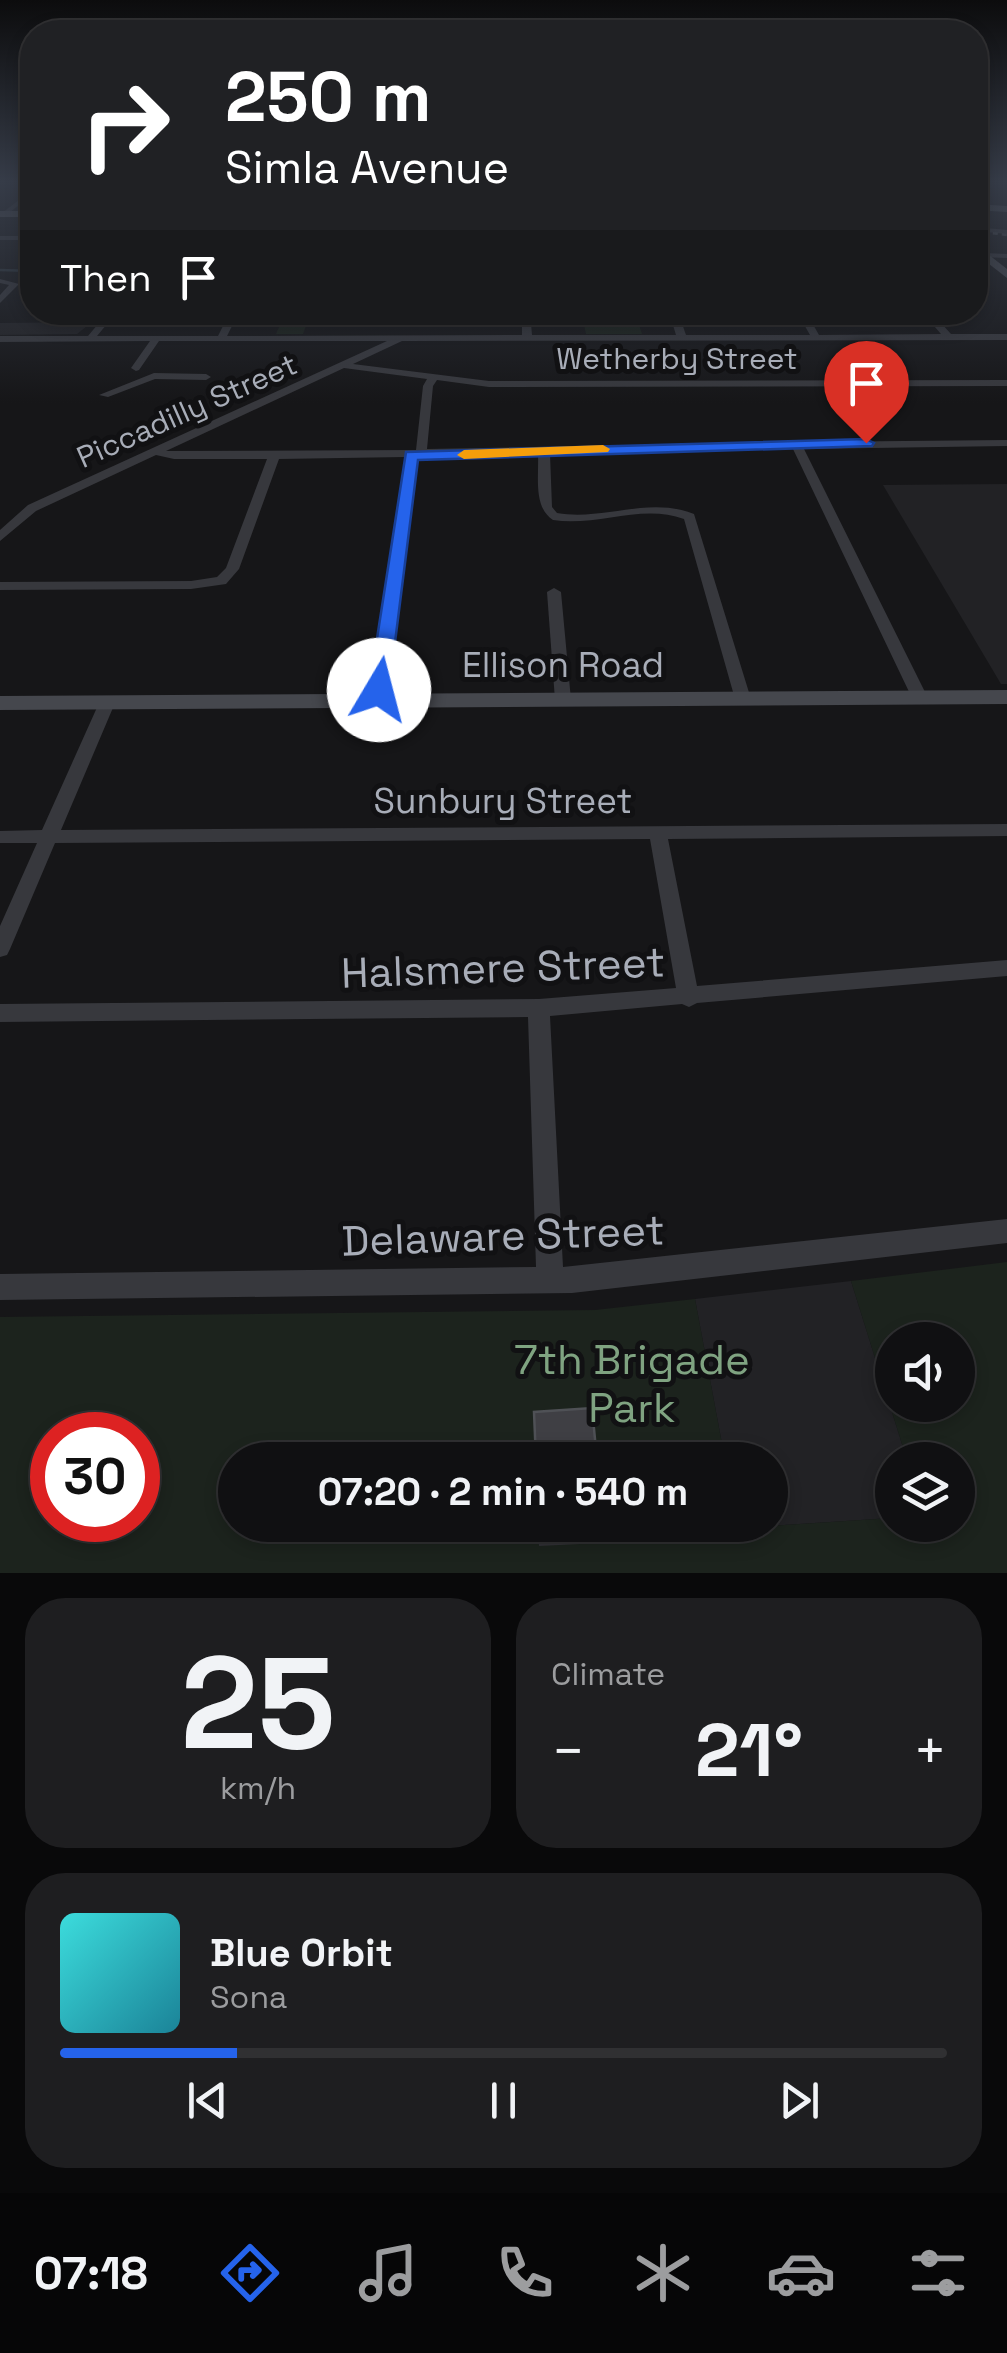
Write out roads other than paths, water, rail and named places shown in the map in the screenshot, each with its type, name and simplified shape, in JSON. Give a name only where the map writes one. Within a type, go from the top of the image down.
[{"type":"street","points":[[988,258],[1007,275]]},
{"type":"street","points":[[0,282],[14,283],[0,300]]},
{"type":"street","points":[[90,339],[102,325]]},
{"type":"street","points":[[221,339],[228,325]]},
{"type":"street","points":[[527,325],[528,338]]},
{"type":"street","points":[[677,325],[682,338]]},
{"type":"street","points":[[809,325],[816,337]]},
{"type":"street","points":[[938,325],[948,336]]},
{"type":"street","points":[[0,339],[1007,336]]},
{"type":"street","name":"Piccadilly Street","points":[[0,537],[25,512],[348,366],[400,338]]},
{"type":"street","points":[[136,368],[156,339]]},
{"type":"street","name":"Wetherby Street","points":[[348,366],[489,384],[1007,382]]},
{"type":"street","points":[[104,395],[154,376],[206,378]]},
{"type":"street","points":[[378,701],[416,455],[428,386],[433,378]]},
{"type":"street","points":[[156,452],[416,455],[1007,442]]},
{"type":"street","points":[[796,444],[920,698]]},
{"type":"street","points":[[544,452],[547,510],[570,520],[622,512],[679,512],[690,518],[742,699]]},
{"type":"street","points":[[0,586],[225,584],[274,456]]},
{"type":"street","points":[[554,592],[563,700]]},
{"type":"street","name":"Ellison Road","points":[[0,703],[1007,697]]},
{"type":"street","points":[[0,950],[107,703]]},
{"type":"street","name":"Sunbury Street","points":[[0,837],[1007,830]]},
{"type":"street","points":[[658,832],[688,998]]},
{"type":"street","name":"Halsmere Street","points":[[0,1013],[539,1008],[1007,968]]},
{"type":"street","points":[[539,1008],[550,1280]]},
{"type":"street","name":"Delaware Street","points":[[0,1286],[550,1280],[1007,1231]]},
{"type":"waterway","points":[[0,270],[20,271]]},
{"type":"park label","name":"7th Brigade Park","points":[[632,1383]]}]
